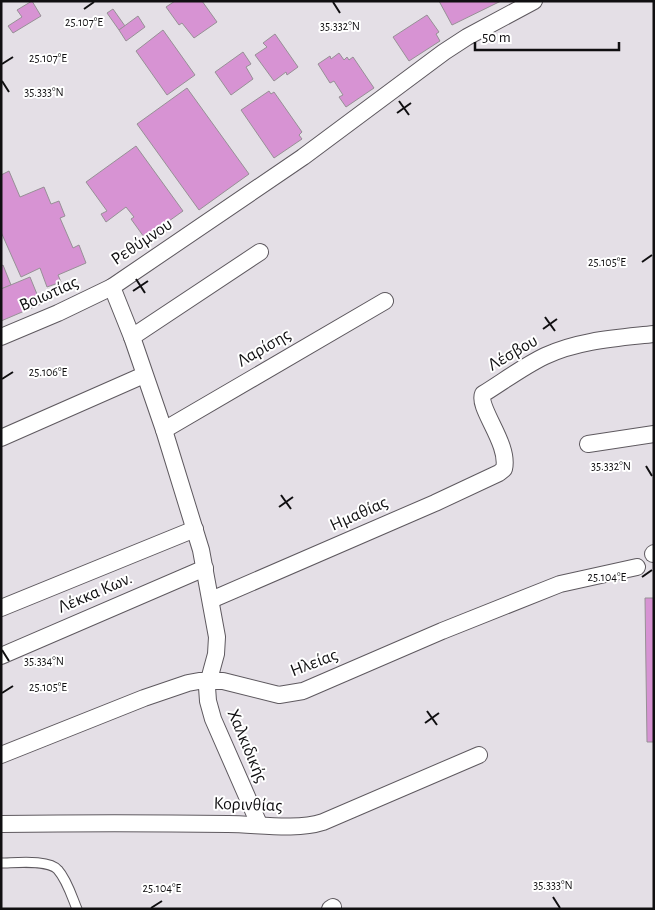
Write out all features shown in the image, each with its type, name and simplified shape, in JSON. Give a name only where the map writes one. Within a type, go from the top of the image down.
[{"type":"street","name":"Ρεθύμνου","points":[[209,681],[217,647],[211,600],[195,530],[164,430],[132,337],[112,287],[303,157],[444,52],[509,13],[534,1]]},
{"type":"street","points":[[132,337],[260,252]]},
{"type":"street","name":"Βοιωτίας","points":[[1,336],[58,313],[112,287]]},
{"type":"street","name":"Λαρίσης","points":[[164,430],[385,301]]},
{"type":"street","name":"Λέσβου","points":[[503,450],[482,402],[483,394],[534,362],[560,350],[599,341],[654,334]]},
{"type":"street","points":[[1,438],[144,375]]},
{"type":"street","points":[[588,444],[654,434]]},
{"type":"street","name":"Ημαθίας","points":[[211,600],[435,503],[499,473],[505,467],[503,450]]},
{"type":"street","name":"Λέκκα Κων.","points":[[1,608],[195,530]]},
{"type":"street","name":"Ηλείας","points":[[1,755],[144,698],[188,684],[209,681],[230,682],[271,694],[291,694],[303,691],[442,631],[560,584],[637,567]]},
{"type":"street","name":"Λέκκα Κων.","points":[[1,656],[204,568]]},
{"type":"street","name":"Χαλκιδικής","points":[[209,681],[208,701],[213,719],[259,824]]},
{"type":"street","name":"Κορινθίας","points":[[1,824],[259,824],[294,827],[313,825],[479,755]]},
{"type":"lane","points":[[1,863],[22,862],[54,866],[60,871],[77,909]]},
{"type":"building","points":[[32,1],[41,16],[13,33],[8,26],[22,17],[17,10]]},
{"type":"building","points":[[175,1],[202,1],[217,22],[194,38],[182,23],[179,25],[166,7]]},
{"type":"building","points":[[439,1],[501,1],[452,25]]},
{"type":"building","points":[[113,9],[125,26],[119,30],[107,13]]},
{"type":"building","points":[[427,15],[439,32],[436,34],[440,41],[409,61],[393,37]]},
{"type":"building","points":[[138,16],[145,27],[126,41],[119,30]]},
{"type":"building","points":[[163,30],[195,75],[167,95],[136,51]]},
{"type":"building","points":[[275,34],[298,67],[287,75],[286,72],[274,81],[255,55],[267,47],[263,43]]},
{"type":"building","points":[[243,52],[251,64],[246,67],[253,79],[231,95],[215,72]]},
{"type":"building","points":[[339,53],[344,60],[347,57],[349,60],[353,57],[374,88],[346,107],[339,97],[343,95],[334,81],[330,83],[318,64],[330,56],[331,59]]},
{"type":"building","points":[[187,88],[249,174],[199,210],[137,124]]},
{"type":"building","points":[[269,91],[271,94],[274,92],[302,132],[299,135],[302,139],[274,158],[241,110]]},
{"type":"building","points":[[136,146],[183,211],[169,221],[173,227],[149,244],[131,219],[134,217],[126,207],[106,222],[101,214],[107,211],[86,182]]},
{"type":"building","points":[[9,171],[20,197],[44,187],[51,204],[59,201],[65,216],[60,218],[73,248],[79,245],[86,263],[58,275],[61,282],[47,287],[40,268],[21,277],[1,232],[1,175]]},
{"type":"building","points":[[3,265],[11,285],[1,289],[1,266]]},
{"type":"building","points":[[30,277],[41,304],[1,321],[1,289]]},
{"type":"building","points":[[645,598],[654,598],[654,742],[647,742]]}]
